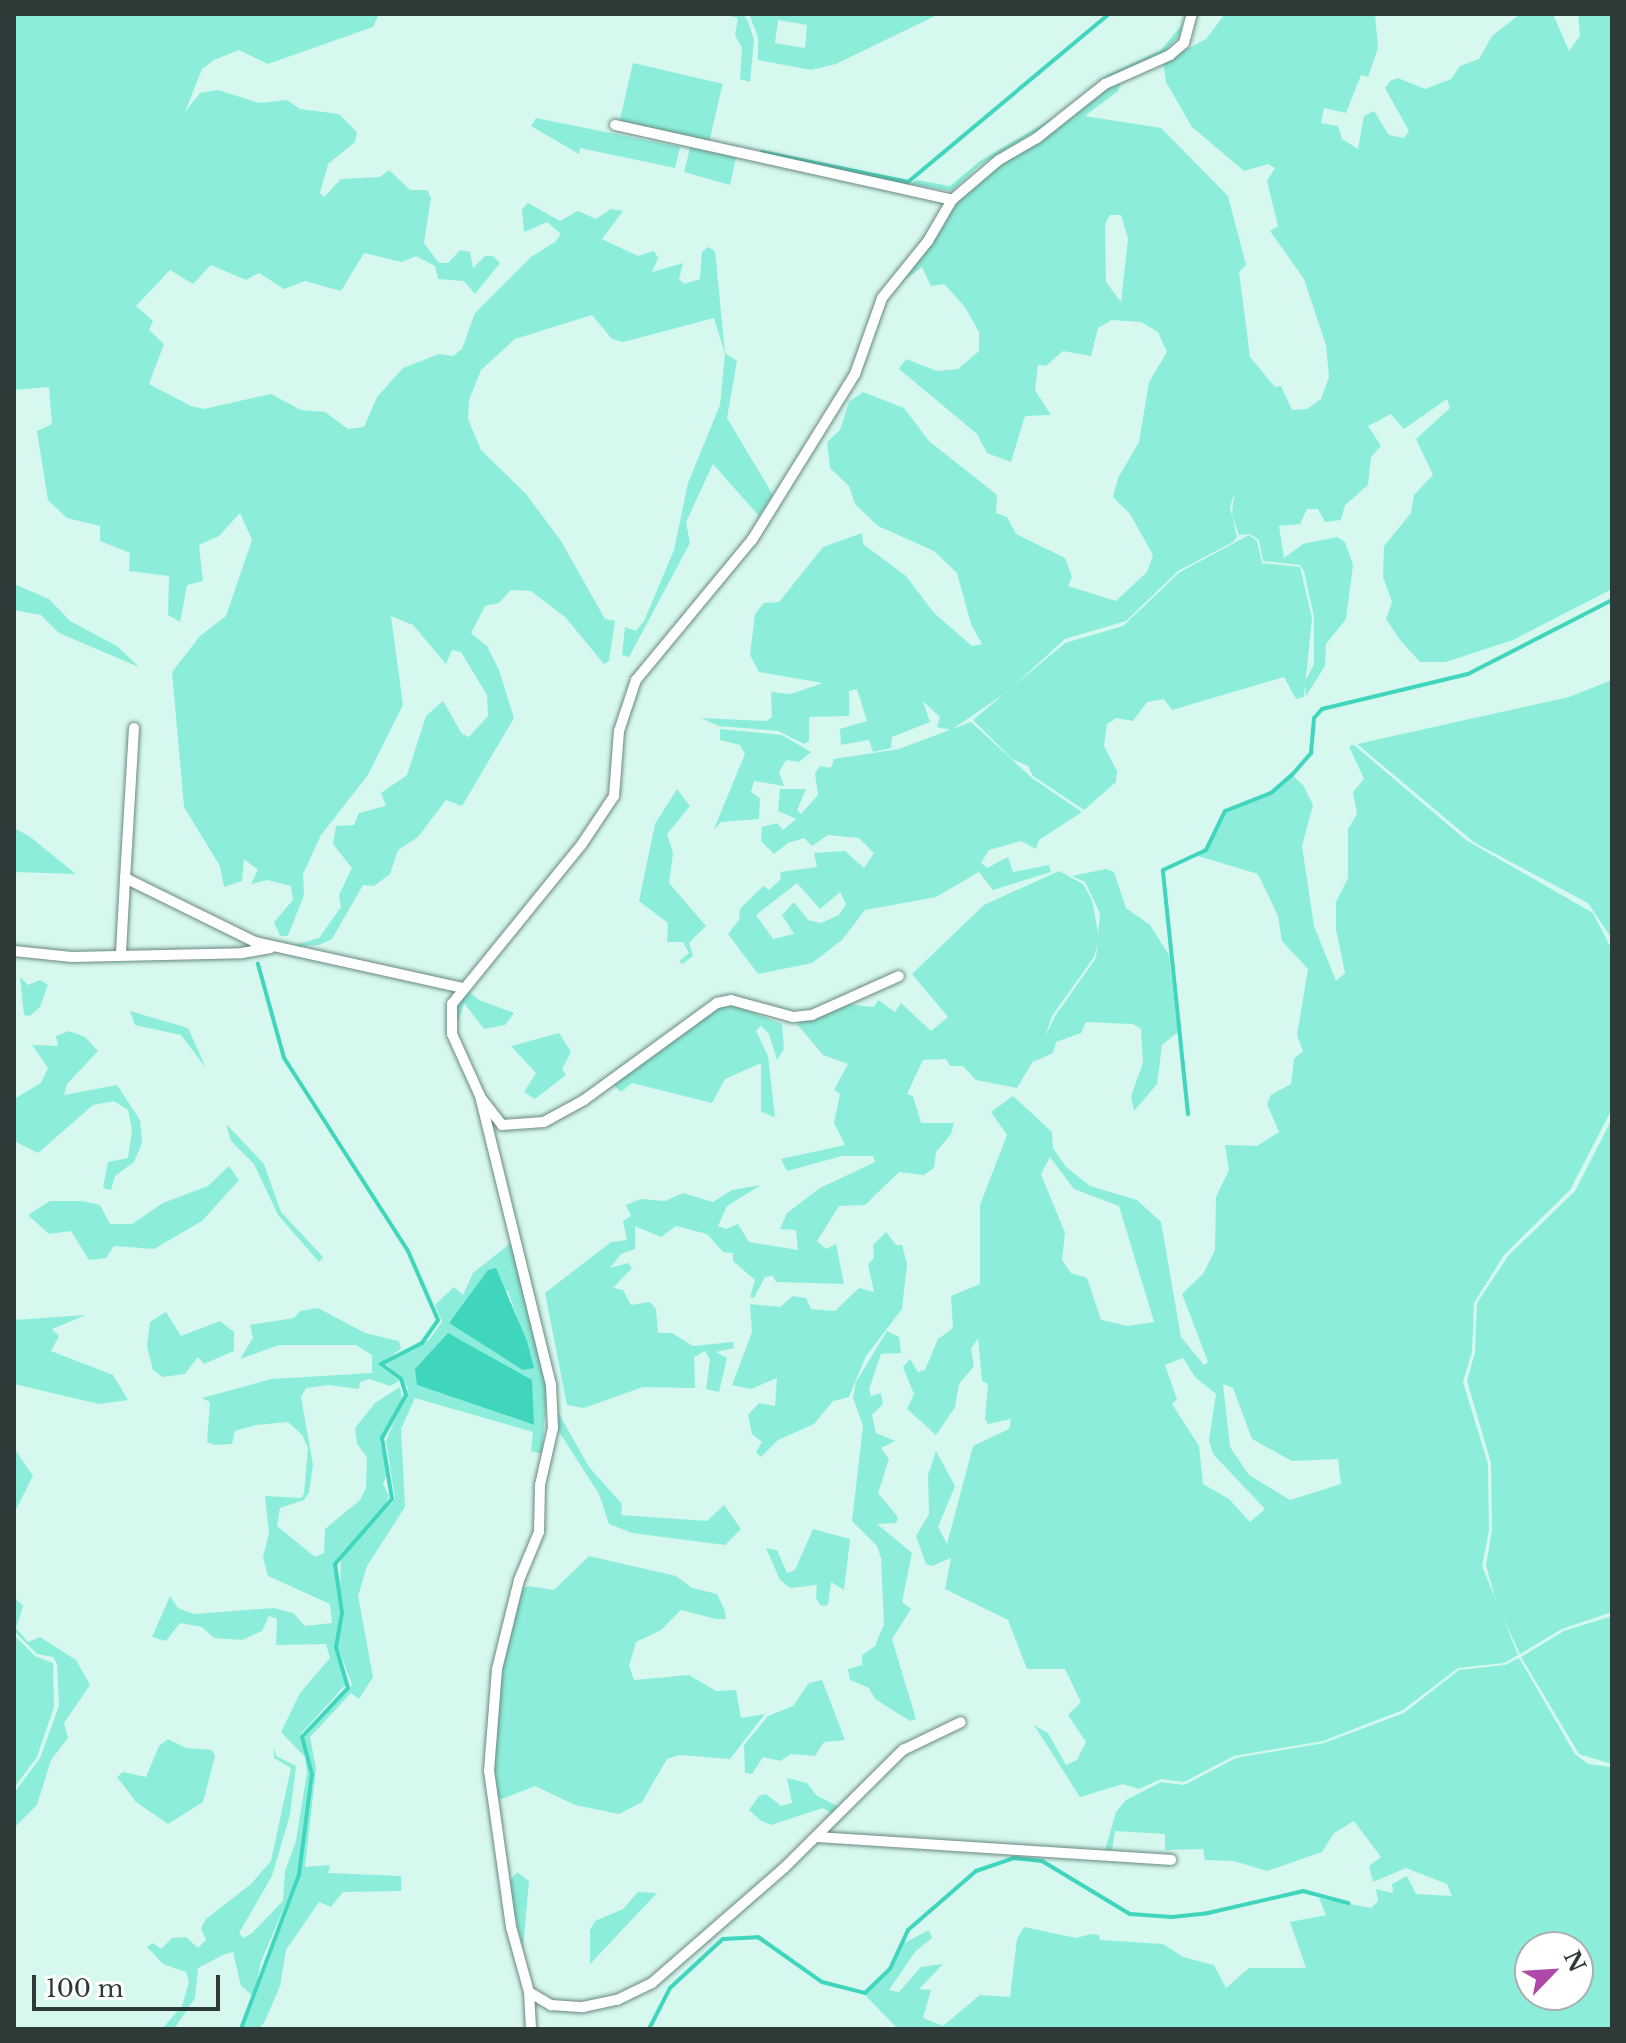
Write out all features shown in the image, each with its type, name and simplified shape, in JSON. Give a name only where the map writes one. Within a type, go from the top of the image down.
[{"type":"street","points":[[531,2029],[529,1992],[511,1927],[489,1771],[497,1669],[519,1580],[539,1532],[553,1404],[480,1096],[448,1020],[462,988],[573,855],[614,796],[619,731],[636,680],[752,540],[855,374],[882,298],[928,241],[952,200],[991,165],[1037,138],[1105,84],[1170,55],[1184,43],[1192,14]]},
{"type":"street","points":[[615,125],[952,200]]},
{"type":"street","points":[[121,953],[134,728]]},
{"type":"street","points":[[125,878],[272,948],[462,988]]},
{"type":"street","points":[[14,951],[72,957],[121,953],[242,953],[272,948]]},
{"type":"street","points":[[480,1096],[502,1125],[544,1122],[584,1100],[717,1003],[731,1000],[793,1017],[812,1015],[899,976]]},
{"type":"street","points":[[529,1992],[551,2005],[572,2007],[634,1993],[670,1971],[818,1837],[913,1742],[961,1722]]},
{"type":"street","points":[[818,1837],[1171,1860]]},
{"type":"shaded area","points":[[14,14],[379,14],[373,27],[268,64],[239,50],[214,60],[202,69],[185,112],[200,93],[218,90],[259,103],[287,100],[300,109],[339,114],[357,132],[355,142],[328,164],[320,193],[324,197],[341,179],[380,177],[389,170],[410,190],[427,190],[431,198],[424,243],[439,263],[448,263],[460,250],[470,252],[473,268],[485,256],[493,256],[500,263],[475,294],[464,281],[438,279],[435,266],[416,256],[402,262],[364,253],[341,291],[305,281],[284,289],[259,273],[246,280],[211,265],[193,284],[170,270],[136,306],[153,321],[149,330],[164,344],[149,384],[191,406],[204,409],[271,394],[301,410],[325,412],[348,429],[364,427],[377,397],[403,368],[439,354],[453,356],[462,349],[475,313],[531,257],[555,242],[561,234],[547,222],[524,232],[522,209],[528,203],[560,221],[578,211],[596,219],[611,209],[623,211],[602,239],[638,256],[654,251],[658,258],[652,272],[683,263],[679,279],[684,284],[700,279],[702,252],[708,247],[715,251],[725,353],[737,361],[727,418],[773,495],[759,516],[713,464],[686,522],[690,543],[629,657],[622,655],[625,627],[636,631],[644,621],[674,550],[688,483],[720,405],[725,354],[714,318],[623,342],[612,339],[592,315],[515,339],[481,370],[469,400],[468,419],[481,450],[526,494],[561,541],[605,619],[615,621],[609,661],[604,664],[565,617],[531,591],[511,590],[499,603],[485,606],[471,633],[487,646],[499,670],[514,718],[462,806],[446,800],[418,837],[398,850],[390,874],[374,886],[363,885],[332,939],[319,945],[288,947],[319,938],[341,907],[339,895],[352,868],[333,844],[336,826],[354,825],[359,813],[386,806],[381,793],[407,775],[426,716],[443,701],[462,734],[469,737],[488,716],[487,695],[461,652],[452,650],[446,664],[413,625],[391,616],[403,705],[368,775],[321,835],[303,874],[304,895],[288,936],[280,936],[274,922],[293,900],[291,886],[267,880],[251,884],[258,870],[244,859],[242,881],[224,887],[220,866],[184,807],[172,672],[200,636],[226,616],[252,540],[240,513],[219,536],[199,545],[203,581],[187,585],[180,622],[168,615],[169,576],[129,571],[130,553],[100,541],[100,526],[67,518],[48,500],[37,431],[52,424],[49,387],[14,390]]},
{"type":"shaded area","points":[[723,14],[743,14],[748,21],[754,40],[750,82],[740,79],[742,48],[735,35],[738,18]]},
{"type":"shaded area","points":[[749,14],[939,14],[836,64],[811,70],[758,60],[758,37]],"holes":[[[778,20],[807,25],[805,48],[775,43]]]},
{"type":"shaded area","points":[[1184,14],[1180,35],[1163,53],[979,166],[952,191],[909,184],[917,180],[950,186],[980,161],[1058,115],[1107,75],[1161,50],[1181,26]]},
{"type":"shaded area","points":[[1225,14],[1375,14],[1378,48],[1368,77],[1361,75],[1346,113],[1324,108],[1321,123],[1338,126],[1342,139],[1358,149],[1364,116],[1374,111],[1389,135],[1404,138],[1409,131],[1385,88],[1390,81],[1398,78],[1425,89],[1451,79],[1460,66],[1479,59],[1492,36],[1520,14],[1553,14],[1569,51],[1580,36],[1578,14],[1612,14],[1612,589],[1513,640],[1446,662],[1420,662],[1400,640],[1386,619],[1392,602],[1383,577],[1384,546],[1411,513],[1414,495],[1433,475],[1416,439],[1450,408],[1447,399],[1404,429],[1391,414],[1368,426],[1381,446],[1371,457],[1368,485],[1345,505],[1341,520],[1325,522],[1318,509],[1307,509],[1300,524],[1279,526],[1284,558],[1303,544],[1337,537],[1345,542],[1353,565],[1346,619],[1326,644],[1325,666],[1306,696],[1305,682],[1314,664],[1314,617],[1304,571],[1300,565],[1263,561],[1259,540],[1250,534],[1239,535],[1232,515],[1234,493],[1230,507],[1237,537],[1233,542],[1178,571],[1126,621],[1065,639],[1007,692],[951,730],[937,727],[940,717],[923,701],[930,722],[892,737],[891,748],[873,752],[869,740],[841,745],[840,729],[867,721],[857,689],[849,691],[849,716],[809,717],[809,741],[804,744],[778,731],[719,726],[701,718],[766,721],[772,717],[771,692],[791,694],[823,683],[759,672],[750,655],[755,614],[764,603],[779,602],[823,547],[862,533],[863,544],[906,576],[934,613],[972,646],[982,644],[971,624],[957,573],[934,551],[878,526],[855,504],[849,486],[830,468],[827,442],[840,430],[849,402],[863,392],[904,408],[929,441],[997,495],[996,513],[1007,517],[1016,534],[1065,558],[1072,577],[1068,586],[1116,601],[1147,572],[1153,555],[1130,514],[1113,497],[1118,478],[1139,442],[1149,382],[1167,352],[1158,332],[1141,322],[1112,320],[1098,328],[1091,356],[1063,351],[1046,366],[1038,365],[1035,390],[1051,415],[1025,416],[1011,462],[987,453],[977,434],[899,369],[906,359],[937,371],[958,369],[979,351],[979,332],[965,307],[944,284],[931,286],[922,267],[895,287],[948,209],[982,174],[1072,116],[1078,118],[1073,115],[1123,77],[1118,91],[1085,116],[1161,128],[1228,196],[1246,265],[1239,272],[1250,357],[1275,387],[1281,386],[1292,410],[1307,409],[1321,399],[1329,377],[1326,345],[1304,279],[1270,231],[1278,226],[1267,181],[1275,168],[1268,164],[1244,171],[1192,127],[1166,82],[1163,62],[1206,39]],"holes":[[[1110,215],[1121,215],[1128,239],[1121,302],[1106,282],[1105,224]]]},
{"type":"shaded area","points":[[633,63],[723,84],[709,141],[620,120]]},
{"type":"shaded area","points":[[536,118],[680,147],[675,168],[580,148],[579,154],[531,126]]},
{"type":"shaded area","points":[[690,148],[736,157],[730,185],[684,172]]},
{"type":"shaded area","points":[[1249,535],[1257,541],[1262,563],[1300,567],[1312,618],[1304,697],[1296,699],[1284,677],[1172,710],[1164,699],[1147,702],[1133,721],[1116,718],[1107,724],[1104,746],[1117,771],[1116,782],[1084,810],[1033,776],[1028,766],[1012,759],[973,720],[1065,643],[1123,626],[1180,572]]},
{"type":"shaded area","points":[[14,584],[49,599],[70,621],[117,646],[139,667],[59,633],[41,615],[14,610]]},
{"type":"shaded area","points":[[1612,680],[1612,939],[1588,903],[1475,843],[1357,744],[1569,697]]},
{"type":"shaded area","points":[[971,722],[1032,778],[1082,812],[1039,840],[1036,849],[1021,841],[989,850],[981,863],[987,868],[1008,857],[1013,872],[1049,865],[1051,872],[993,890],[979,872],[936,897],[865,910],[842,940],[812,963],[758,974],[728,934],[739,920],[740,909],[763,886],[769,890],[781,879],[780,872],[817,867],[814,853],[845,851],[864,868],[874,853],[859,838],[828,835],[812,846],[804,838],[788,843],[774,854],[761,841],[762,827],[777,823],[783,830],[796,819],[778,811],[780,789],[806,789],[797,810],[801,814],[818,795],[815,773],[820,766],[831,768],[834,759],[899,749]],"holes":[[[797,883],[820,909],[840,892],[846,904],[839,915],[821,923],[808,920],[794,902],[782,915],[794,934],[773,939],[756,915]]]},
{"type":"shaded area","points":[[720,729],[782,735],[811,752],[799,762],[786,760],[779,772],[784,786],[754,781],[751,792],[760,798],[759,819],[721,822],[714,829],[745,754],[740,745],[720,740]]},
{"type":"shaded area","points":[[1354,745],[1466,840],[1593,913],[1612,950],[1612,1109],[1570,1190],[1504,1255],[1474,1303],[1472,1352],[1463,1382],[1488,1464],[1489,1531],[1482,1566],[1518,1655],[1504,1663],[1458,1668],[1403,1710],[1323,1741],[1234,1756],[1184,1782],[1161,1779],[1139,1789],[1123,1784],[1080,1797],[1034,1725],[1048,1733],[1066,1765],[1077,1760],[1086,1742],[1068,1715],[1081,1702],[1065,1669],[1027,1669],[1008,1620],[945,1589],[951,1558],[932,1566],[926,1564],[916,1536],[929,1514],[928,1475],[936,1451],[955,1486],[938,1527],[947,1544],[973,1446],[1009,1429],[1011,1419],[988,1424],[985,1419],[988,1384],[982,1381],[978,1338],[971,1349],[974,1366],[959,1384],[955,1407],[936,1435],[907,1409],[914,1394],[903,1367],[910,1359],[918,1372],[925,1370],[938,1339],[953,1328],[951,1296],[980,1284],[980,1205],[1007,1135],[991,1112],[1013,1096],[1052,1132],[1053,1148],[1066,1167],[1090,1186],[1137,1200],[1161,1222],[1181,1337],[1204,1365],[1208,1362],[1182,1294],[1203,1274],[1215,1250],[1216,1197],[1229,1170],[1225,1145],[1257,1146],[1279,1132],[1267,1104],[1271,1095],[1291,1084],[1294,1059],[1303,1051],[1297,1035],[1308,969],[1282,941],[1278,916],[1258,874],[1198,856],[1208,849],[1227,811],[1272,793],[1293,776],[1303,785],[1313,805],[1302,846],[1314,926],[1336,981],[1345,973],[1336,929],[1336,902],[1348,878],[1348,829],[1357,814],[1353,792],[1364,779],[1349,746]],"holes":[[[1050,1157],[1074,1189],[1119,1206],[1154,1322],[1128,1326],[1101,1320],[1087,1278],[1071,1273],[1062,1260],[1065,1233],[1041,1174]],[[1183,1358],[1195,1377],[1216,1394],[1209,1441],[1213,1454],[1265,1509],[1250,1522],[1229,1499],[1203,1484],[1199,1446],[1172,1404],[1177,1399],[1165,1365]],[[1223,1384],[1233,1388],[1252,1439],[1292,1461],[1338,1459],[1341,1484],[1290,1500],[1249,1475],[1230,1447]]]},
{"type":"shaded area","points":[[677,789],[690,806],[667,834],[673,853],[669,883],[706,926],[689,943],[693,956],[682,964],[679,961],[689,953],[683,942],[667,942],[668,923],[639,901],[655,824]]},
{"type":"shaded area","points":[[14,828],[29,836],[76,874],[14,872]]},
{"type":"shaded area","points":[[1106,869],[1114,872],[1126,908],[1150,925],[1169,955],[1178,1032],[1162,1045],[1157,1084],[1134,1111],[1131,1096],[1143,1063],[1141,1029],[1133,1024],[1086,1022],[1081,1033],[1056,1042],[1053,1053],[1033,1062],[1055,1016],[1096,958],[1100,913],[1085,882],[1072,876]]},
{"type":"shaded area","points":[[1059,871],[1083,884],[1092,900],[1099,938],[1094,957],[1052,1016],[1042,1046],[1017,1088],[976,1080],[963,1066],[950,1066],[946,1059],[923,1060],[907,1094],[913,1096],[921,1123],[954,1123],[951,1134],[936,1152],[934,1168],[924,1175],[899,1172],[865,1205],[839,1206],[817,1241],[826,1249],[836,1244],[844,1284],[776,1282],[773,1276],[765,1277],[754,1298],[750,1297],[755,1280],[733,1261],[733,1253],[723,1252],[707,1234],[676,1226],[661,1237],[635,1226],[635,1249],[621,1254],[610,1268],[628,1263],[632,1268],[613,1288],[623,1290],[631,1305],[650,1302],[656,1309],[658,1333],[672,1333],[693,1346],[733,1342],[734,1348],[716,1352],[727,1358],[719,1392],[706,1389],[710,1360],[705,1351],[694,1357],[695,1388],[643,1387],[584,1408],[567,1405],[545,1293],[611,1242],[627,1240],[623,1221],[631,1216],[626,1205],[641,1199],[665,1201],[683,1193],[713,1202],[732,1190],[761,1185],[727,1206],[718,1226],[726,1229],[738,1224],[749,1242],[798,1250],[796,1230],[780,1229],[787,1213],[820,1188],[875,1162],[873,1156],[842,1156],[787,1171],[781,1159],[845,1145],[834,1123],[840,1094],[834,1090],[848,1064],[823,1055],[797,1024],[845,1004],[874,1007],[878,1000],[895,1012],[901,1003],[931,1031],[948,1017],[912,974],[984,905]]},
{"type":"shaded area","points":[[20,977],[28,985],[40,980],[48,985],[40,1007],[30,1016],[24,1015]]},
{"type":"shaded area","points":[[468,991],[479,1000],[514,1013],[505,1025],[484,1029],[464,1003],[455,1032],[455,1007]]},
{"type":"shaded area","points":[[733,1005],[782,1024],[784,1049],[777,1060],[769,1034],[761,1026],[756,1031],[768,1056],[775,1117],[761,1112],[761,1063],[725,1079],[712,1103],[632,1083],[621,1092],[613,1084],[715,1009]]},
{"type":"shaded area","points":[[130,1011],[188,1028],[206,1068],[181,1035],[135,1025]]},
{"type":"shaded area","points":[[69,1031],[85,1037],[98,1051],[67,1084],[64,1095],[117,1085],[140,1120],[142,1143],[134,1162],[115,1176],[111,1190],[103,1188],[108,1162],[128,1158],[132,1130],[128,1110],[114,1101],[93,1105],[38,1153],[14,1141],[14,1099],[41,1083],[48,1068],[32,1045],[58,1046],[56,1036]]},
{"type":"shaded area","points":[[559,1033],[571,1052],[562,1069],[566,1075],[535,1099],[524,1092],[536,1073],[511,1046]]},
{"type":"shaded area","points":[[1612,1119],[1612,1612],[1562,1629],[1520,1654],[1497,1605],[1486,1565],[1492,1530],[1491,1463],[1467,1381],[1475,1352],[1477,1303],[1508,1256],[1575,1191]]},
{"type":"shaded area","points":[[226,1124],[264,1164],[281,1212],[323,1257],[319,1262],[278,1215],[254,1164],[231,1141]]},
{"type":"shaded area","points":[[229,1166],[239,1180],[202,1221],[154,1249],[114,1246],[106,1258],[89,1260],[71,1231],[49,1234],[28,1215],[50,1201],[81,1201],[100,1205],[110,1224],[132,1224],[163,1203],[208,1186]]},
{"type":"shaded area","points":[[886,1232],[896,1245],[902,1245],[907,1264],[902,1309],[866,1356],[849,1397],[833,1401],[814,1424],[778,1440],[761,1457],[756,1452],[762,1442],[752,1434],[748,1415],[759,1403],[775,1406],[777,1378],[751,1389],[732,1385],[752,1332],[750,1304],[780,1307],[793,1296],[806,1298],[811,1309],[835,1311],[859,1288],[874,1292],[868,1264],[874,1258],[873,1245]]},
{"type":"shaded area","points":[[512,1242],[547,1390],[542,1454],[531,1451],[533,1432],[415,1398],[401,1429],[405,1507],[367,1566],[358,1596],[373,1677],[359,1699],[351,1693],[310,1737],[316,1769],[305,1867],[330,1865],[328,1873],[401,1876],[401,1891],[343,1892],[331,1907],[319,1902],[286,1950],[280,1986],[265,2021],[259,2029],[243,2029],[301,1875],[314,1774],[304,1738],[352,1685],[338,1647],[341,1558],[395,1499],[386,1441],[408,1388],[385,1362],[429,1340],[442,1322],[435,1305],[454,1287],[463,1295],[473,1273]],"holes":[[[508,1291],[529,1351],[523,1369],[449,1323],[472,1294]],[[532,1380],[533,1425],[417,1385]]]},
{"type":"shaded area","points":[[496,1268],[527,1341],[534,1368],[523,1370],[449,1323],[488,1270]]},
{"type":"shaded area","points":[[318,1308],[365,1333],[399,1341],[401,1349],[379,1365],[399,1381],[390,1386],[369,1379],[360,1382],[359,1389],[329,1385],[306,1388],[301,1397],[313,1465],[309,1492],[304,1500],[280,1508],[277,1526],[315,1557],[324,1553],[325,1529],[360,1500],[366,1488],[367,1457],[357,1444],[355,1428],[375,1403],[400,1387],[402,1398],[380,1443],[389,1468],[383,1484],[389,1496],[383,1511],[334,1563],[340,1614],[335,1648],[347,1683],[301,1734],[311,1774],[298,1874],[261,1962],[254,1997],[241,1986],[233,1952],[223,1955],[198,1968],[195,1998],[174,2029],[162,2029],[182,2006],[189,1982],[186,1972],[163,1964],[147,1947],[153,1943],[161,1949],[172,1938],[186,1937],[198,1948],[206,1940],[201,1928],[206,1919],[251,1884],[271,1861],[291,1768],[274,1758],[274,1747],[276,1756],[296,1766],[290,1815],[272,1876],[239,1933],[244,1938],[252,1933],[283,1901],[285,1871],[296,1841],[307,1772],[305,1757],[281,1732],[300,1693],[330,1658],[326,1644],[276,1645],[277,1619],[269,1616],[262,1631],[242,1640],[214,1638],[202,1627],[180,1623],[166,1641],[152,1637],[170,1596],[178,1608],[194,1614],[274,1608],[293,1613],[305,1626],[332,1623],[330,1604],[268,1576],[263,1557],[269,1533],[265,1496],[301,1498],[304,1494],[308,1448],[302,1435],[288,1422],[256,1425],[235,1431],[232,1444],[215,1445],[207,1442],[210,1402],[202,1398],[271,1379],[372,1373],[372,1355],[356,1345],[279,1345],[240,1359],[253,1338],[250,1325],[294,1318],[300,1311]]},
{"type":"shaded area","points":[[166,1312],[181,1336],[220,1321],[234,1332],[234,1351],[204,1364],[198,1357],[185,1374],[163,1377],[153,1370],[147,1346],[150,1322]]},
{"type":"shaded area","points":[[86,1315],[52,1329],[59,1336],[51,1351],[113,1375],[128,1400],[99,1404],[14,1384],[14,1320]]},
{"type":"shaded area","points":[[887,1331],[899,1337],[901,1353],[881,1354],[869,1389],[871,1396],[881,1393],[883,1404],[872,1415],[876,1433],[895,1441],[881,1448],[889,1459],[878,1493],[898,1517],[896,1523],[877,1524],[912,1553],[902,1602],[911,1609],[892,1639],[916,1719],[910,1721],[875,1699],[869,1688],[850,1680],[848,1669],[862,1665],[862,1655],[875,1646],[884,1624],[881,1558],[877,1546],[852,1521],[863,1426],[853,1398],[856,1382]]},
{"type":"shaded area","points":[[448,1333],[532,1380],[534,1425],[417,1385],[415,1369]]},
{"type":"shaded area","points":[[558,1412],[589,1467],[622,1504],[621,1515],[707,1521],[724,1505],[741,1529],[725,1545],[632,1533],[609,1524],[599,1494],[556,1427]]},
{"type":"shaded area","points":[[14,1448],[33,1476],[14,1513]]},
{"type":"shaded area","points":[[813,1529],[850,1539],[844,1590],[831,1582],[828,1605],[821,1606],[816,1598],[817,1585],[790,1588],[780,1580],[766,1548],[777,1550],[787,1573],[795,1570]]},
{"type":"shaded area","points":[[589,1556],[676,1576],[692,1588],[717,1594],[725,1611],[726,1619],[716,1619],[681,1610],[661,1630],[636,1642],[629,1666],[634,1680],[689,1675],[716,1691],[736,1690],[741,1718],[765,1714],[730,1759],[680,1755],[667,1759],[642,1802],[619,1814],[575,1805],[535,1786],[502,1799],[496,1797],[493,1775],[501,1670],[520,1590],[529,1586],[554,1590]]},
{"type":"shaded area","points":[[14,1597],[23,1606],[16,1628],[28,1642],[40,1637],[76,1660],[90,1685],[64,1723],[68,1738],[51,1760],[37,1805],[15,1827],[14,1793],[40,1758],[59,1706],[57,1664],[53,1657],[37,1654],[14,1631]]},
{"type":"shaded area","points":[[1612,1616],[1612,1764],[1579,1754],[1521,1657],[1564,1631]]},
{"type":"shaded area","points":[[14,1635],[35,1656],[53,1663],[54,1707],[37,1757],[14,1788]]},
{"type":"shaded area","points":[[1519,1658],[1575,1754],[1588,1764],[1612,1767],[1612,2029],[898,2029],[865,1995],[892,1970],[900,1945],[929,1930],[932,1938],[915,1952],[889,1990],[899,1992],[921,1967],[943,1964],[919,1989],[931,1990],[923,2018],[943,2026],[980,1995],[1010,1997],[1017,1939],[1024,1927],[1076,1938],[1091,1934],[1099,1935],[1100,1940],[1163,1944],[1183,1957],[1214,1965],[1226,1988],[1249,1968],[1306,1968],[1290,1922],[1326,1915],[1319,1898],[1371,1908],[1378,1901],[1376,1889],[1393,1893],[1392,1884],[1407,1876],[1416,1894],[1452,1896],[1447,1884],[1406,1868],[1373,1882],[1369,1866],[1381,1857],[1354,1821],[1334,1833],[1322,1852],[1267,1871],[1234,1861],[1205,1860],[1203,1849],[1165,1850],[1165,1834],[1115,1831],[1112,1850],[1105,1850],[1116,1812],[1126,1800],[1161,1782],[1184,1785],[1236,1758],[1324,1743],[1404,1713],[1459,1670],[1505,1665]]},
{"type":"shaded area","points":[[822,1680],[845,1740],[824,1742],[815,1756],[791,1754],[780,1761],[763,1757],[752,1774],[745,1773],[744,1745],[768,1716],[793,1706],[809,1683]]},
{"type":"shaded area","points":[[168,1739],[186,1748],[212,1750],[215,1756],[203,1802],[168,1824],[136,1802],[117,1777],[123,1772],[146,1777],[159,1746]]},
{"type":"shaded area","points":[[787,1778],[807,1783],[816,1795],[841,1808],[834,1815],[823,1808],[771,1825],[760,1820],[749,1810],[759,1796],[766,1794],[781,1806],[792,1803]]},
{"type":"shaded area","points":[[517,1872],[529,1881],[523,1949],[508,1883]]},
{"type":"shaded area","points":[[638,1892],[657,1893],[590,1964],[590,1930],[595,1921],[623,1909]]},
{"type":"waterway","points":[[762,152],[908,182],[1109,14]]},
{"type":"waterway","points":[[1188,1114],[1163,870],[1206,850],[1225,811],[1271,793],[1292,775],[1311,753],[1314,718],[1322,709],[1468,674],[1612,600]]},
{"type":"waterway","points":[[241,2029],[299,1875],[312,1774],[302,1737],[348,1688],[336,1647],[342,1613],[335,1564],[392,1499],[382,1438],[406,1395],[401,1379],[381,1364],[422,1343],[438,1320],[408,1251],[284,1058],[258,964]]},
{"type":"waterway","points":[[649,2029],[670,1988],[723,1939],[758,1937],[822,1982],[865,1993],[890,1969],[908,1930],[976,1871],[1013,1858],[1042,1861],[1130,1914],[1172,1917],[1208,1913],[1303,1891],[1348,1903]]}]
